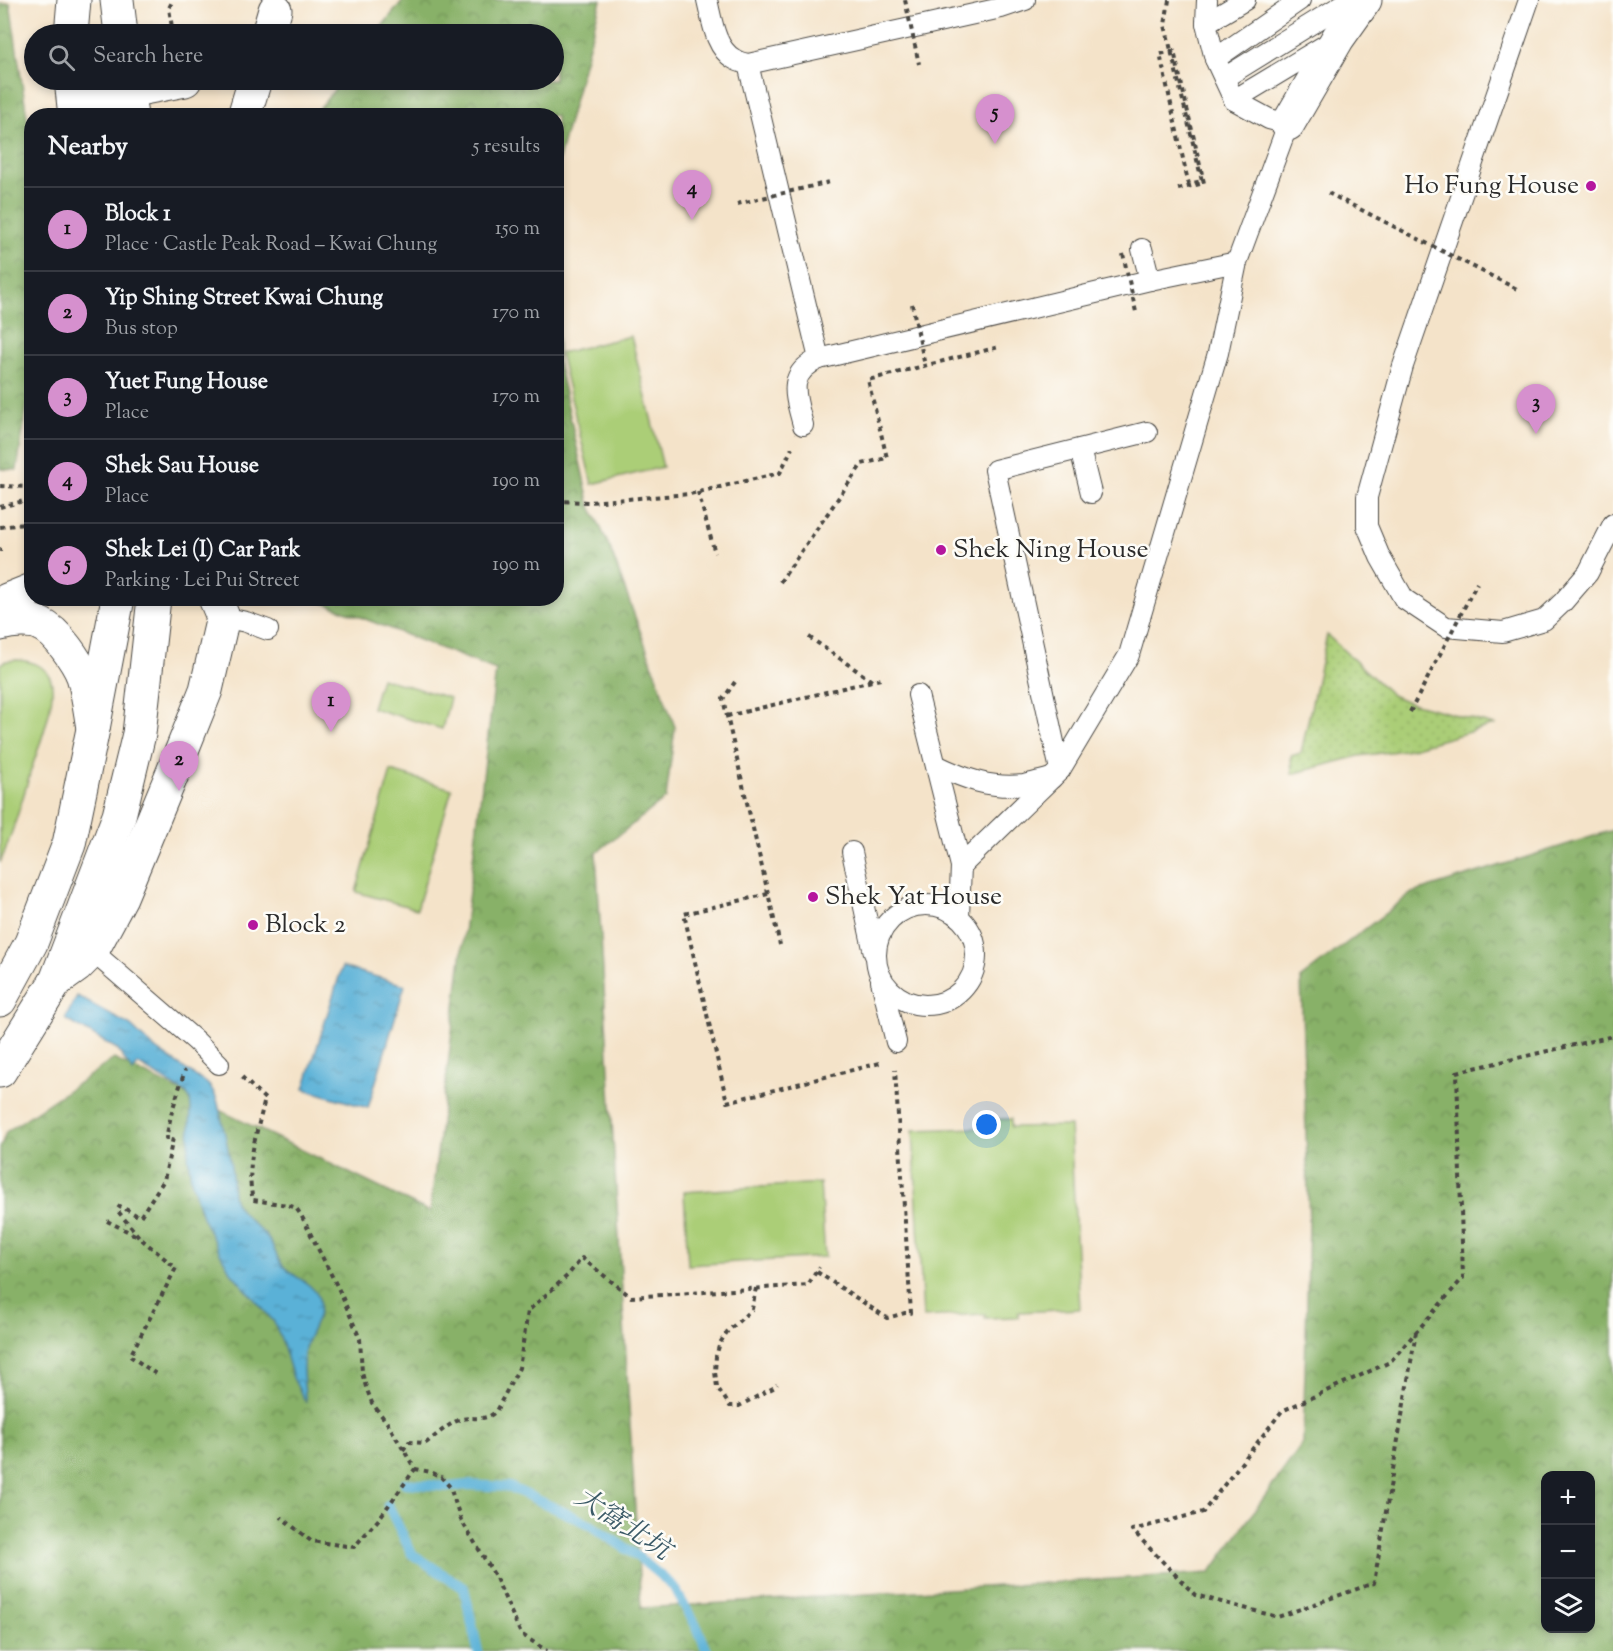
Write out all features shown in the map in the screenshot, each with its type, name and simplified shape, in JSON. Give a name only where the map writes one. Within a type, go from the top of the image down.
[{"type":"main road","points":[[117,0],[120,24]]},
{"type":"main road","points":[[1288,124],[1338,38],[1365,0]]},
{"type":"main road","points":[[103,96],[134,90]]},
{"type":"main road","points":[[246,108],[252,90]]},
{"type":"main road","points":[[0,608],[7,600],[24,593]]},
{"type":"main road","points":[[0,1000],[31,943],[69,844],[116,606]]},
{"type":"main road","points":[[0,1071],[56,981],[119,816],[139,734],[153,606]]},
{"type":"main road","points":[[56,981],[77,966],[92,951],[121,897],[206,690],[219,608]]},
{"type":"main road","points":[[0,624],[13,621],[41,624],[58,638],[75,660],[83,678],[93,729]]},
{"type":"lane","points":[[707,0],[715,33],[723,50],[734,59],[748,64],[1001,8],[1025,0]]},
{"type":"lane","points":[[961,866],[1057,774],[1129,655],[1218,353],[1237,262],[1288,124],[1260,115],[1234,100],[1215,59],[1206,23],[1207,0]]},
{"type":"lane","points":[[1206,23],[1245,0]]},
{"type":"lane","points":[[1215,59],[1300,0]]},
{"type":"lane","points":[[1224,78],[1350,0]]},
{"type":"lane","points":[[1529,0],[1403,366],[1367,497],[1367,526],[1380,557],[1404,599],[1446,627],[1503,632],[1544,620],[1563,602],[1588,573],[1613,524]]},
{"type":"lane","points":[[1234,100],[1338,38]]},
{"type":"lane","points":[[748,64],[819,359]]},
{"type":"lane","points":[[1142,249],[1150,280]]},
{"type":"lane","points":[[803,425],[795,391],[796,379],[803,368],[819,359],[1150,280],[1237,262]]},
{"type":"lane","points":[[1057,774],[995,470],[1147,432]]},
{"type":"lane","points":[[1080,449],[1091,493]]},
{"type":"lane","points":[[219,608],[268,630]]},
{"type":"lane","points":[[918,695],[961,866],[959,916]]},
{"type":"lane","points":[[936,765],[958,776],[990,785],[1024,785],[1057,774]]},
{"type":"lane","points":[[852,852],[895,1050]]},
{"type":"lane","points":[[928,904],[945,907],[959,916],[970,928],[976,943],[977,959],[973,975],[964,990],[951,999],[935,1004],[918,1005],[902,999],[889,990],[878,967],[877,942],[884,926],[896,914],[911,906],[928,904]]},
{"type":"lane","points":[[92,951],[217,1062]]},
{"type":"path","points":[[171,24],[169,8],[173,0]]},
{"type":"path","points":[[905,0],[919,64]]},
{"type":"path","points":[[1169,0],[1165,25],[1202,181],[1189,184],[1160,54],[1174,51],[1204,183],[1178,189]]},
{"type":"path","points":[[737,204],[830,182]]},
{"type":"path","points":[[1328,193],[1517,289]]},
{"type":"path","points":[[1123,254],[1136,312]]},
{"type":"path","points":[[912,304],[925,366]]},
{"type":"path","points":[[780,582],[862,464],[887,458],[868,380],[1002,346]]},
{"type":"path","points":[[564,501],[589,502],[698,492],[780,473],[803,425]]},
{"type":"path","points":[[0,486],[24,487]]},
{"type":"path","points":[[698,492],[715,554]]},
{"type":"path","points":[[0,507],[24,501]]},
{"type":"path","points":[[0,527],[24,524]]},
{"type":"path","points":[[1410,712],[1478,582]]},
{"type":"path","points":[[809,637],[872,681]]},
{"type":"path","points":[[727,716],[881,679]]},
{"type":"path","points":[[735,682],[723,699],[780,945]]},
{"type":"path","points":[[768,894],[684,914],[727,1102],[883,1062]]},
{"type":"path","points":[[1416,1332],[1374,1583],[1278,1617],[1195,1595],[1132,1530],[1203,1512],[1282,1411],[1390,1362],[1416,1332],[1463,1278],[1457,1071],[1613,1036]]},
{"type":"path","points":[[403,1450],[410,1442],[426,1443],[459,1419],[492,1416],[519,1368],[528,1311],[568,1275],[582,1258],[631,1297],[808,1285],[818,1270],[886,1318],[911,1313],[895,1050]]},
{"type":"path","points":[[217,1062],[220,1056],[266,1099],[251,1154],[253,1200],[288,1205],[296,1208],[302,1215],[360,1338],[362,1373],[372,1403],[388,1424],[415,1469],[431,1472],[441,1477],[450,1487],[461,1520],[495,1576],[521,1634],[547,1651]]},
{"type":"path","points":[[156,1374],[130,1356],[177,1268],[140,1238],[117,1210],[120,1206],[140,1217],[164,1180],[173,1138],[166,1138],[188,1063]]},
{"type":"path","points":[[107,1221],[140,1238]]},
{"type":"path","points":[[756,1288],[752,1309],[727,1332],[720,1343],[716,1356],[717,1388],[730,1406],[739,1406],[775,1388],[777,1384]]},
{"type":"path","points":[[281,1517],[311,1541],[354,1547],[378,1520],[415,1469]]},
{"type":"green space","points":[[403,0],[601,0],[564,140],[564,108],[320,108],[334,90],[564,90],[564,24],[384,24]]},
{"type":"green space","points":[[10,3],[26,108],[24,425],[17,470],[0,469],[0,4]]},
{"type":"green space","points":[[631,336],[663,467],[592,484],[564,369],[564,352]]},
{"type":"green space","points":[[564,389],[589,502],[610,548],[675,727],[666,798],[596,853],[641,1608],[1210,1573],[1303,1443],[1309,1225],[1301,978],[1412,893],[1613,830],[1613,1651],[0,1651],[0,1149],[6,1132],[114,1059],[430,1212],[496,670],[332,606],[564,606]]},
{"type":"green space","points":[[1327,635],[1392,695],[1408,702],[1494,725],[1405,750],[1359,756],[1292,774],[1291,756],[1301,753]]},
{"type":"green space","points":[[17,660],[28,661],[42,667],[49,675],[52,689],[46,725],[0,863],[0,664]]},
{"type":"green space","points":[[381,678],[450,698],[442,729],[372,708]]},
{"type":"green space","points":[[391,771],[452,789],[417,909],[356,892]]},
{"type":"green space","points":[[1011,1119],[1011,1127],[1070,1126],[1080,1309],[1018,1312],[1018,1317],[985,1318],[985,1314],[923,1317],[913,1130],[980,1128],[980,1120]]},
{"type":"green space","points":[[820,1183],[825,1257],[688,1265],[684,1192]]},
{"type":"water","points":[[342,967],[405,985],[368,1108],[304,1089]]},
{"type":"water","points":[[77,996],[131,1026],[154,1048],[207,1083],[214,1092],[228,1148],[233,1195],[238,1208],[267,1237],[285,1268],[310,1286],[318,1296],[320,1303],[318,1316],[304,1355],[303,1375],[306,1403],[293,1378],[274,1322],[230,1271],[202,1217],[191,1180],[188,1157],[190,1099],[186,1093],[138,1064],[133,1072],[117,1049],[65,1019]]},
{"type":"waterway","name":"大窩北坑","points":[[405,1483],[450,1487],[467,1485],[510,1487],[589,1524],[637,1556],[673,1586],[698,1629],[707,1651]]},
{"type":"waterway","points":[[388,1505],[412,1554],[464,1588],[478,1651]]},
{"type":"place","name":"Shek Lei (I) Car Park","points":[[995,144]]},
{"type":"place","name":"Ho Fung House","points":[[1591,186]]},
{"type":"place","name":"Shek Sau House","points":[[692,220]]},
{"type":"place","name":"Yuet Fung House","points":[[1536,434]]},
{"type":"place","name":"Shek Ning House","points":[[941,550]]},
{"type":"place","name":"Block 1","points":[[331,732]]},
{"type":"place","name":"Yip Shing Street Kwai Chung","points":[[179,791]]},
{"type":"place","name":"Shek Yat House","points":[[813,897]]},
{"type":"place","name":"Block 2","points":[[253,925]]}]
